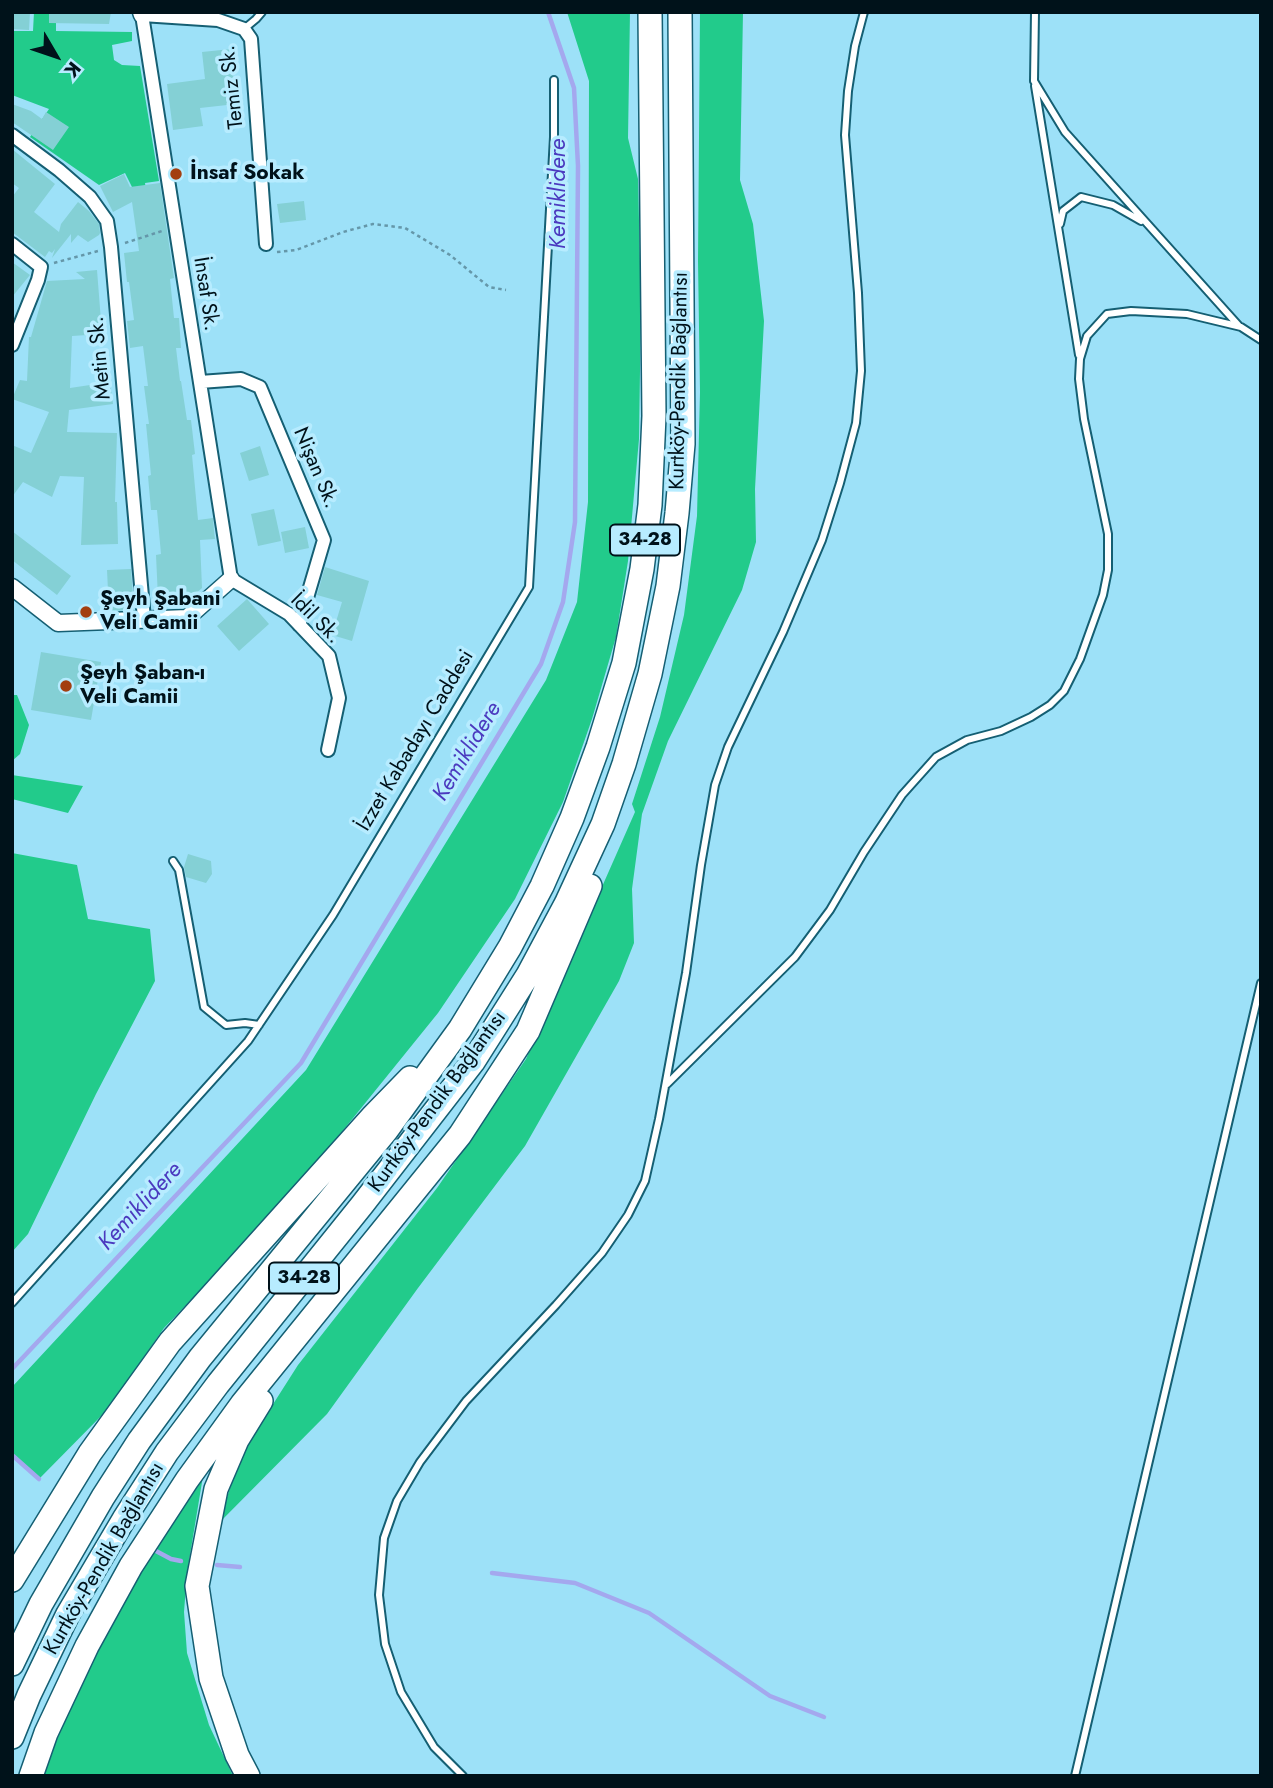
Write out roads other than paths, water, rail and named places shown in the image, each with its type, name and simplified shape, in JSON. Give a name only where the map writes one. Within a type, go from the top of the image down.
[{"type":"highway","name":"Kurtköy-Pendik Bağlantısı","points":[[12,1664],[41,1604],[139,1441],[200,1358],[386,1131],[460,1029],[516,935],[542,886],[572,818],[624,663],[650,505],[654,416],[650,12]]},
{"type":"highway","name":"Kurtköy-Pendik Bağlantısı","points":[[12,1737],[68,1614],[124,1519],[218,1384],[362,1205],[472,1062],[528,975],[566,904],[603,824],[650,674],[668,586],[677,513],[683,444],[680,12]]},
{"type":"highway","points":[[31,1776],[46,1733],[87,1646],[131,1566],[173,1502],[242,1404],[460,1135],[528,1031],[590,888],[603,824]]},
{"type":"highway","points":[[13,1579],[90,1453],[170,1342],[374,1115],[460,1029]]},
{"type":"highway","points":[[248,1776],[237,1755],[211,1678],[197,1586],[216,1489],[237,1440],[264,1397],[435,1166]]},
{"type":"street","name":"Temiz Sk.","points":[[142,14],[218,20],[244,29],[251,39],[266,244]]},
{"type":"street","name":"İnsaf Sk.","points":[[142,14],[231,579]]},
{"type":"street","name":"Metin Sk.","points":[[12,135],[90,197],[107,221],[144,619]]},
{"type":"street","points":[[12,244],[41,267],[12,345]]},
{"type":"street","name":"Nişan Sk.","points":[[200,382],[241,379],[260,387],[324,540],[299,625]]},
{"type":"street","points":[[12,587],[58,623],[187,618],[231,579]]},
{"type":"street","name":"İdil Sk.","points":[[231,579],[289,614],[329,656],[339,698],[328,750]]},
{"type":"lane","points":[[244,29],[262,12]]},
{"type":"lane","points":[[463,1776],[434,1747],[401,1692],[385,1644],[379,1595],[384,1538],[397,1501],[420,1462],[466,1401],[602,1253],[628,1215],[645,1181],[686,973],[715,785],[728,747],[783,632],[822,540],[856,423],[861,371],[858,293],[845,135],[848,91],[864,12]]},
{"type":"lane","points":[[665,1085],[795,957],[830,910],[902,794],[936,757],[967,740],[1001,731],[1031,717],[1050,705],[1063,691],[1080,659],[1103,595],[1108,570],[1108,534],[1084,419],[1079,379],[1080,359],[1034,81],[1035,12]]},
{"type":"lane","name":"İzzet Kabadayı Caddesi","points":[[12,1303],[248,1041],[332,915],[529,587],[554,136],[554,80]]},
{"type":"lane","points":[[1034,81],[1065,132],[1241,327],[1261,340]]},
{"type":"lane","points":[[1059,230],[1063,211],[1081,197],[1113,205],[1146,223]]},
{"type":"lane","points":[[1080,359],[1087,336],[1107,314],[1131,311],[1187,314],[1241,327]]},
{"type":"lane","points":[[173,861],[179,870],[204,1007],[226,1025],[258,1025]]},
{"type":"lane","points":[[1076,1776],[1261,983]]},
{"type":"waterway","name":"Kemiklidere","points":[[12,1369],[301,1063],[541,664],[563,602],[575,522],[578,166],[574,88],[548,12]]},
{"type":"waterway","points":[[12,1455],[39,1479]]},
{"type":"waterway","points":[[156,1551],[181,1561]]},
{"type":"waterway","points":[[217,1565],[240,1567]]},
{"type":"waterway","points":[[492,1573],[575,1583],[649,1613],[770,1696],[824,1717]]},
{"type":"place","name":"İnsaf Sokak","points":[[176,174]]},
{"type":"place","name":"Şeyh Şabani Veli Camii","points":[[86,612]]},
{"type":"place","name":"Şeyh Şaban-ı Veli Camii","points":[[66,686]]}]
